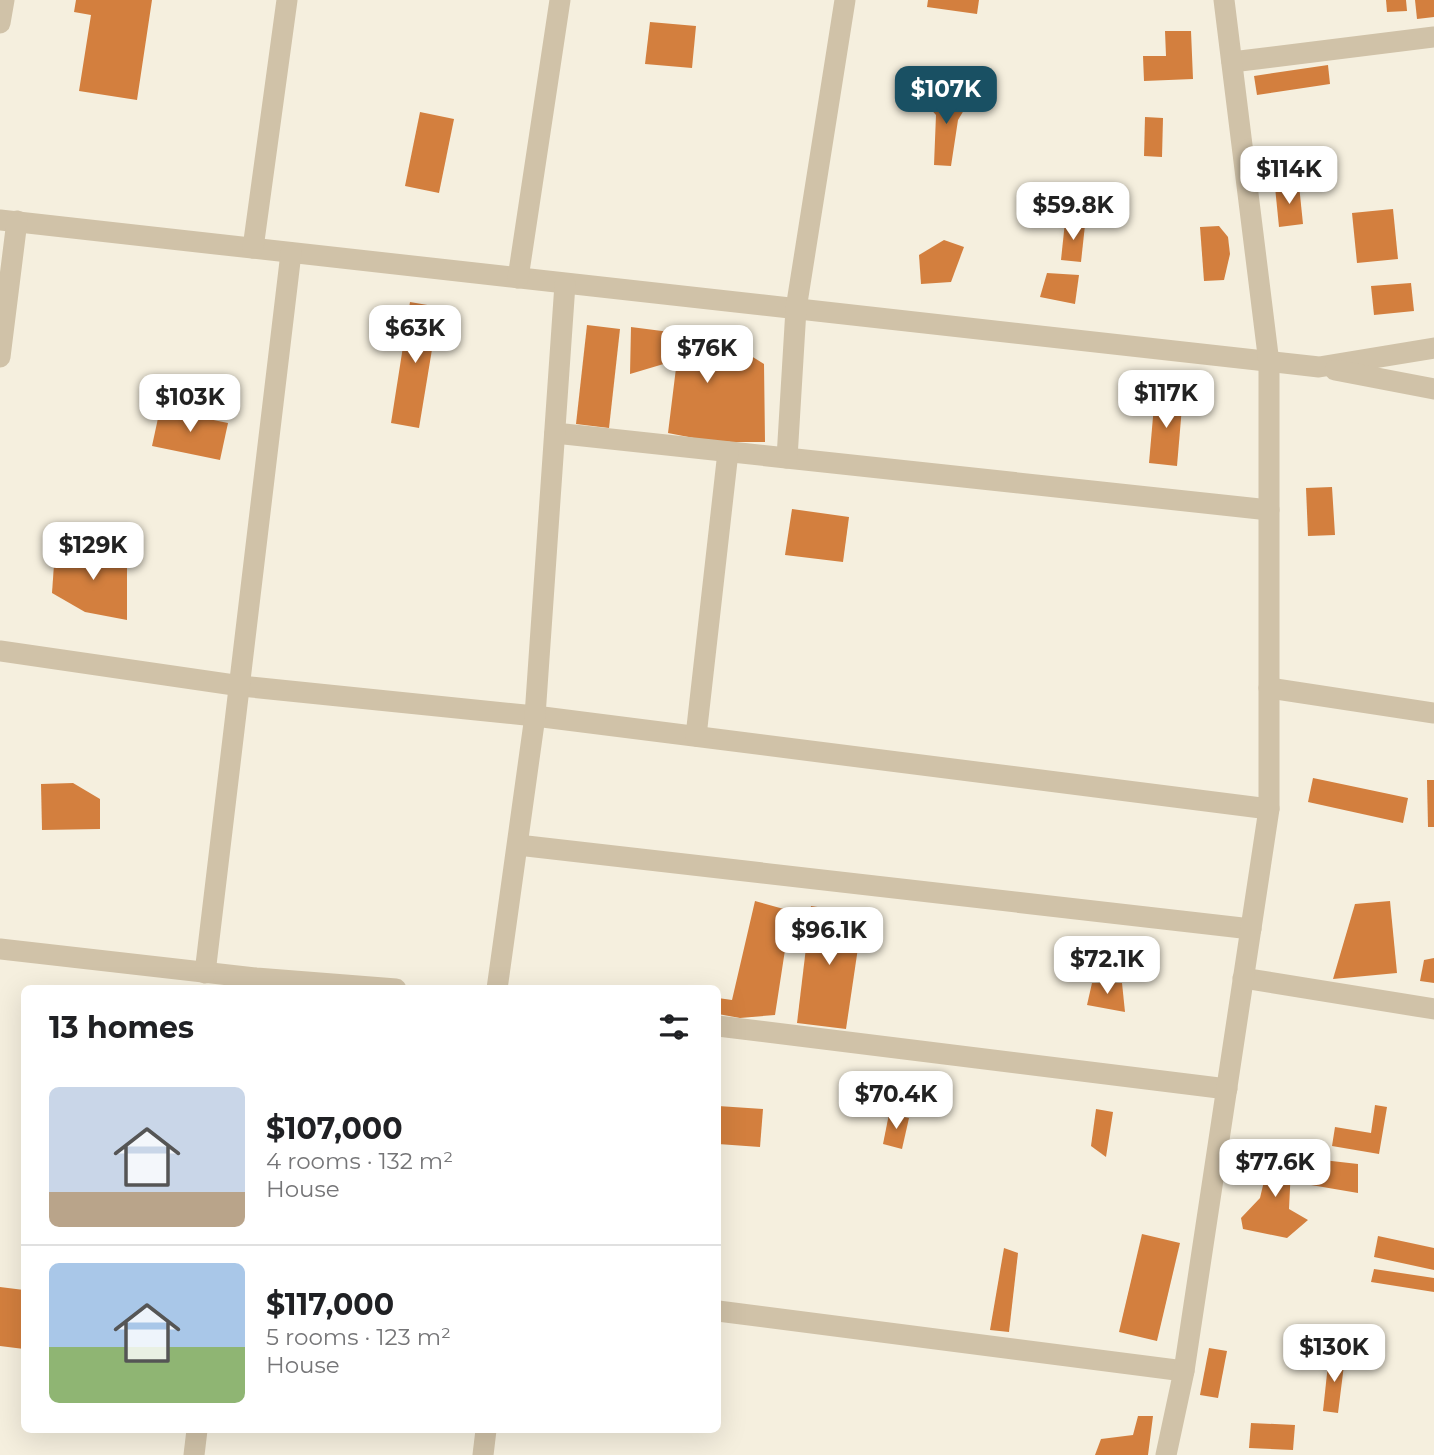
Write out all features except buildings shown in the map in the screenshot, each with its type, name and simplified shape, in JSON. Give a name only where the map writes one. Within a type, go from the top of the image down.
[{"type":"street","points":[[0,23],[4,0]]},
{"type":"street","points":[[253,248],[287,0]]},
{"type":"street","points":[[518,278],[561,0]]},
{"type":"street","points":[[787,458],[796,309],[845,0]]},
{"type":"street","points":[[1166,1455],[1184,1371],[1269,809],[1269,362],[1224,0]]},
{"type":"street","points":[[1232,62],[1434,37]]},
{"type":"street","points":[[0,357],[9,220],[1319,367],[1434,389]]},
{"type":"street","points":[[205,973],[291,253]]},
{"type":"street","points":[[498,985],[535,716],[565,284]]},
{"type":"street","points":[[1319,367],[1434,348]]},
{"type":"street","points":[[555,433],[1269,510]]},
{"type":"street","points":[[696,736],[728,452]]},
{"type":"street","points":[[0,651],[241,686],[535,716],[1269,809]]},
{"type":"street","points":[[1269,688],[1434,713]]},
{"type":"street","points":[[518,845],[1251,929]]},
{"type":"street","points":[[0,949],[205,973],[255,984],[283,985]]},
{"type":"street","points":[[1243,978],[1434,1009]]},
{"type":"street","points":[[721,1026],[1227,1089]]},
{"type":"street","points":[[721,1311],[1184,1371]]},
{"type":"street","points":[[194,1455],[197,1433]]},
{"type":"street","points":[[483,1455],[486,1433]]}]
